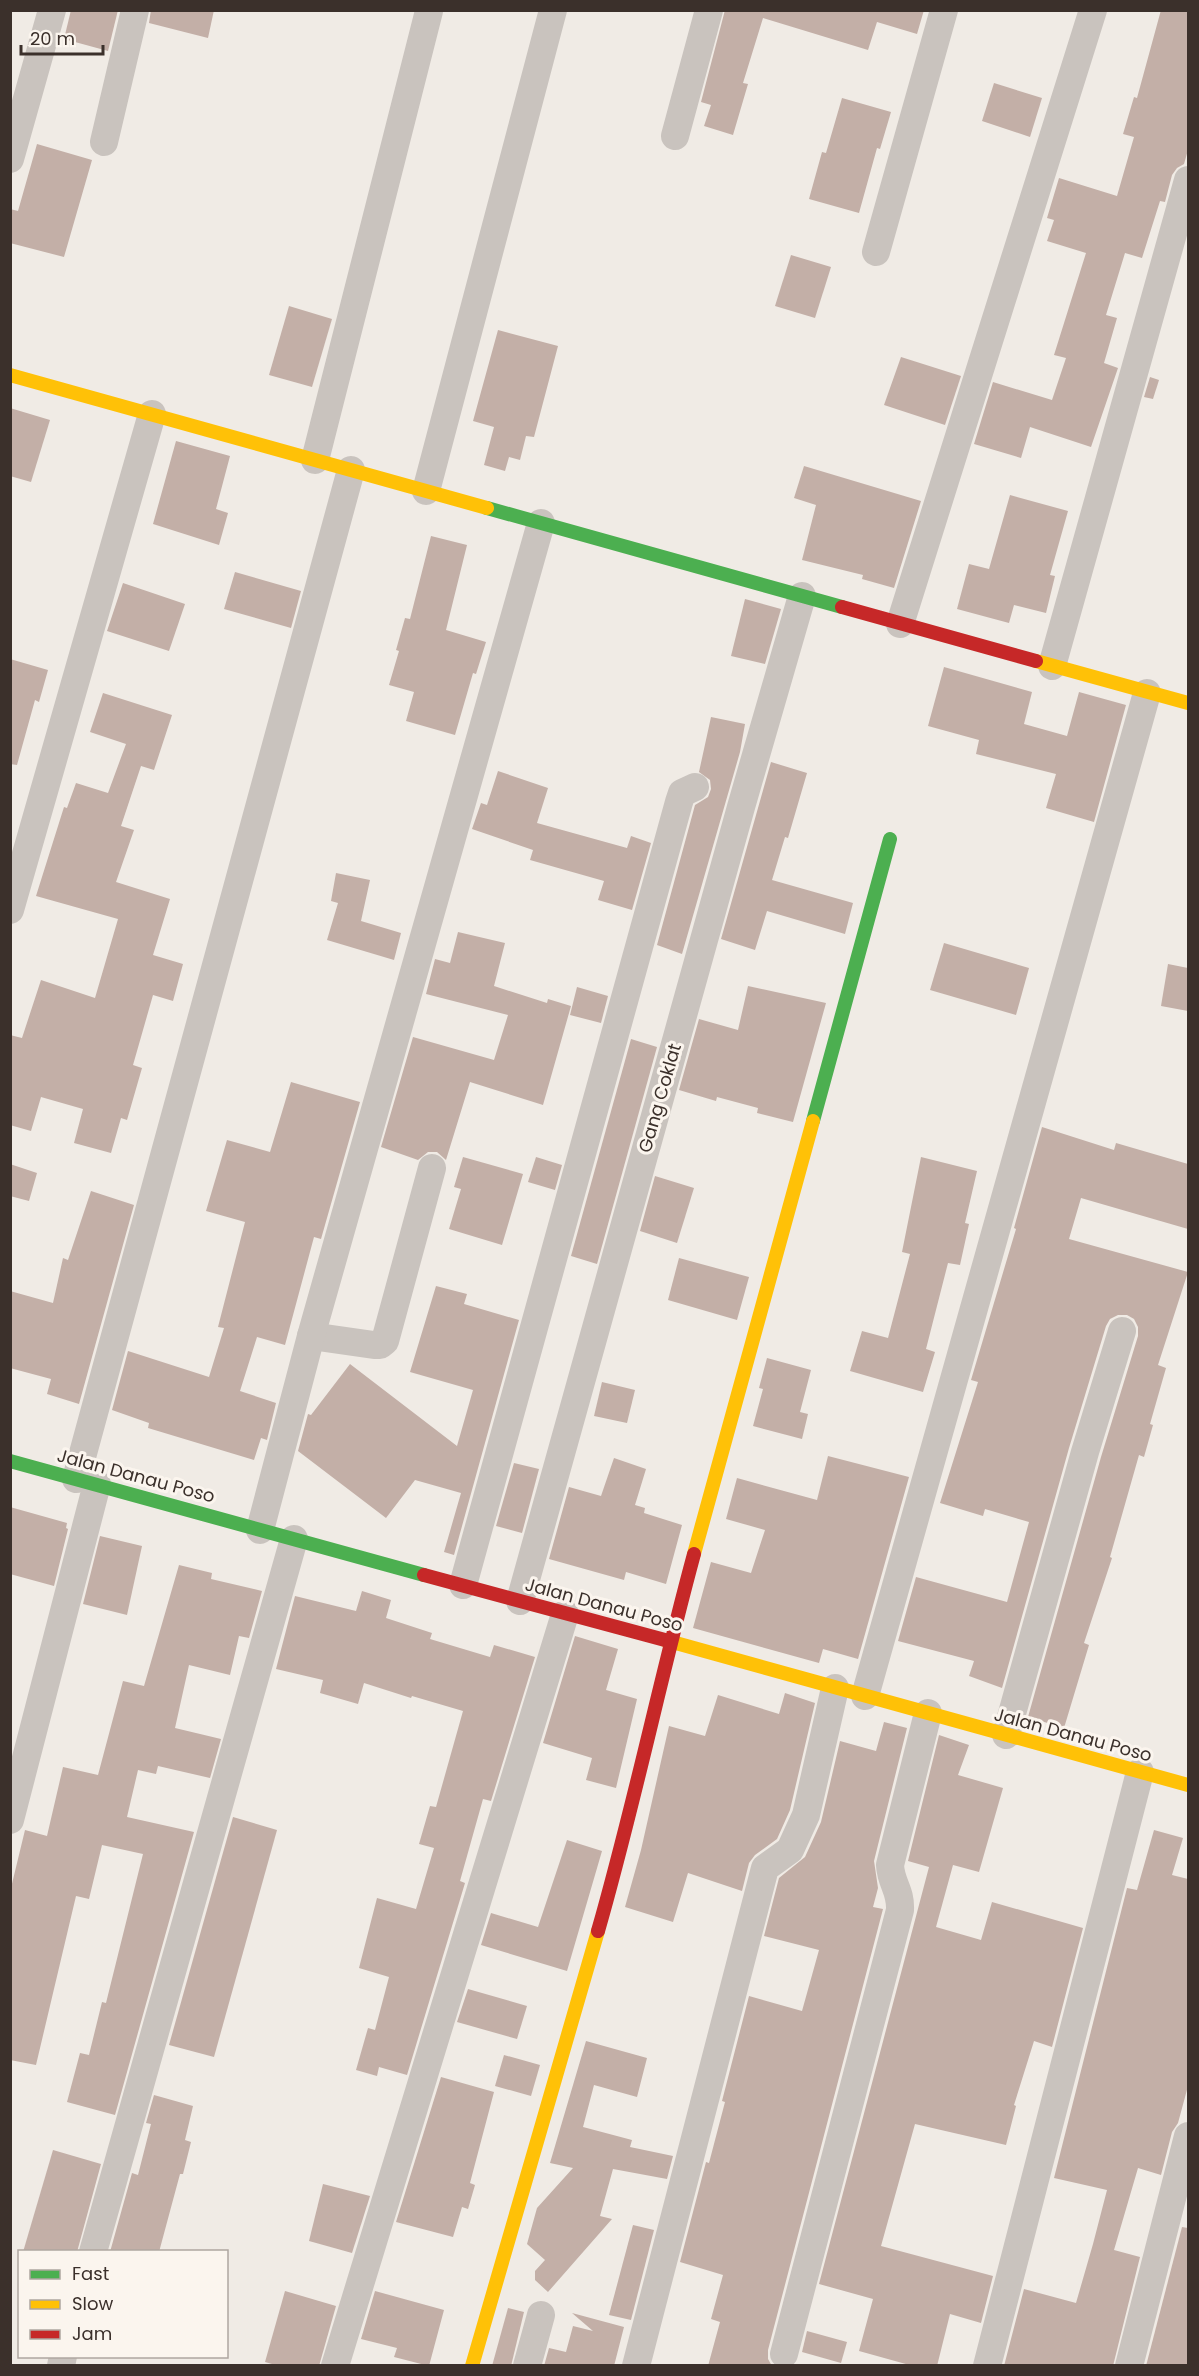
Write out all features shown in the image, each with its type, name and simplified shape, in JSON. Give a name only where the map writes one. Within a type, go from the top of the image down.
[{"type":"street","points":[[10,159],[52,10]]},
{"type":"street","points":[[104,142],[135,10]]},
{"type":"street","points":[[426,491],[553,10]]},
{"type":"street","points":[[675,136],[709,10]]},
{"type":"street","points":[[876,252],[944,10]]},
{"type":"street","points":[[900,624],[1093,10]]},
{"type":"street","points":[[315,460],[429,11]]},
{"type":"street","points":[[1052,666],[1188,180]]},
{"type":"street","points":[[12,381],[152,414],[1188,703]]},
{"type":"street","points":[[10,910],[152,414]]},
{"type":"street","points":[[10,1820],[87,1481],[351,470]]},
{"type":"street","points":[[260,1530],[311,1336],[541,523]]},
{"type":"street","name":"Gang Coklat","points":[[520,1601],[802,596]]},
{"type":"street","points":[[865,1696],[1147,693]]},
{"type":"street","points":[[463,1585],[679,802],[682,793],[695,787]]},
{"type":"street","points":[[471,2366],[623,1845],[636,1780],[670,1641],[890,839]]},
{"type":"street","points":[[311,1336],[374,1345],[380,1345],[385,1341],[432,1168]]},
{"type":"street","points":[[1006,1735],[1085,1452],[1122,1331]]},
{"type":"street","name":"Jalan Danau Poso","points":[[10,1461],[1188,1785]]},
{"type":"street","points":[[94,2250],[294,1539]]},
{"type":"street","points":[[335,2366],[565,1614]]},
{"type":"street","points":[[636,2366],[765,1868],[790,1850],[806,1815],[835,1688]]},
{"type":"street","points":[[784,2354],[900,1910],[901,1896],[891,1879],[890,1865],[928,1713]]},
{"type":"street","points":[[987,2366],[1140,1772]]},
{"type":"street","points":[[1129,2366],[1188,2136]]},
{"type":"street","points":[[527,2366],[541,2315]]},
{"type":"building","points":[[71,10],[118,10],[108,51],[64,39]]},
{"type":"building","points":[[151,10],[214,10],[208,38],[149,23]]},
{"type":"building","points":[[725,10],[924,10],[917,34],[877,22],[868,50],[763,18],[743,83],[748,84],[733,135],[704,126],[711,105],[701,102]]},
{"type":"building","points":[[1161,10],[1188,10],[1188,150],[1184,164],[1172,175],[1165,202],[1160,201],[1142,258],[1125,253],[1106,315],[1117,318],[1104,363],[1118,368],[1091,447],[1030,427],[1021,458],[974,444],[993,382],[1052,400],[1066,358],[1054,355],[1086,253],[1047,241],[1054,220],[1047,218],[1059,178],[1117,196],[1134,137],[1123,134],[1134,97],[1137,98]]},
{"type":"building","points":[[994,83],[1042,98],[1030,137],[982,121]]},
{"type":"building","points":[[842,98],[891,112],[880,149],[877,148],[859,213],[809,199],[822,152],[826,153]]},
{"type":"building","points":[[37,144],[92,160],[64,257],[10,243],[10,209],[18,211]]},
{"type":"building","points":[[791,255],[831,267],[815,318],[775,306]]},
{"type":"building","points":[[289,306],[332,319],[312,387],[269,375]]},
{"type":"building","points":[[498,330],[558,346],[534,437],[526,436],[520,460],[509,457],[505,471],[484,465],[494,427],[473,421]]},
{"type":"building","points":[[901,357],[961,376],[945,425],[884,405]]},
{"type":"building","points":[[1150,377],[1159,380],[1153,399],[1144,397]]},
{"type":"building","points":[[10,408],[50,420],[31,482],[10,476]]},
{"type":"building","points":[[176,441],[230,456],[216,509],[228,513],[219,545],[153,524]]},
{"type":"building","points":[[804,466],[921,501],[894,588],[862,579],[863,575],[802,560],[816,505],[794,498]]},
{"type":"building","points":[[1010,495],[1068,511],[1050,575],[1055,576],[1046,613],[1014,605],[1009,623],[957,609],[969,564],[989,569]]},
{"type":"building","points":[[431,536],[467,545],[446,630],[486,642],[476,674],[473,673],[455,735],[406,721],[414,692],[389,685],[399,651],[396,650],[405,618],[410,619]]},
{"type":"building","points":[[235,572],[301,591],[291,628],[224,609]]},
{"type":"building","points":[[123,583],[185,604],[169,651],[107,631]]},
{"type":"building","points":[[745,599],[781,609],[765,664],[731,656]]},
{"type":"building","points":[[10,659],[48,670],[39,702],[35,700],[17,765],[10,764]]},
{"type":"building","points":[[944,667],[1032,692],[1024,724],[1067,736],[1079,692],[1126,705],[1094,822],[1046,808],[1056,774],[976,754],[979,740],[928,726]]},
{"type":"building","points":[[103,693],[172,715],[154,770],[141,766],[121,826],[134,830],[116,882],[170,899],[153,955],[183,964],[173,1001],[153,995],[133,1065],[142,1068],[127,1120],[121,1118],[111,1153],[74,1143],[83,1109],[41,1097],[31,1131],[10,1125],[10,1035],[22,1038],[41,980],[95,998],[118,919],[36,896],[64,807],[67,808],[76,783],[108,793],[126,744],[90,732]]},
{"type":"building","points":[[711,717],[745,724],[740,752],[682,954],[657,945],[695,805],[708,797],[711,789],[710,780],[699,772]]},
{"type":"building","points":[[771,762],[807,773],[788,838],[785,837],[772,880],[853,903],[845,934],[767,911],[755,950],[721,939]]},
{"type":"building","points":[[498,771],[548,788],[537,823],[627,848],[631,836],[651,843],[632,910],[598,900],[604,881],[530,860],[533,850],[472,829],[481,803],[487,805]]},
{"type":"building","points":[[336,873],[370,880],[361,921],[401,933],[394,960],[327,940],[338,903],[331,901]]},
{"type":"building","points":[[458,932],[505,943],[494,986],[547,1003],[548,999],[571,1006],[543,1105],[470,1082],[446,1160],[437,1152],[428,1152],[418,1160],[381,1147],[413,1037],[494,1060],[508,1015],[426,994],[435,959],[450,963]]},
{"type":"building","points":[[944,943],[1029,968],[1016,1015],[930,990]]},
{"type":"building","points":[[1168,964],[1188,968],[1188,1011],[1161,1006]]},
{"type":"building","points":[[748,986],[826,1003],[793,1122],[757,1113],[758,1108],[717,1097],[716,1101],[679,1090],[699,1019],[738,1030]]},
{"type":"building","points":[[577,987],[608,996],[601,1023],[570,1015]]},
{"type":"building","points":[[631,1039],[657,1047],[597,1264],[571,1256]]},
{"type":"building","points":[[291,1082],[360,1102],[321,1239],[314,1237],[285,1345],[257,1337],[240,1391],[276,1403],[267,1440],[261,1438],[254,1460],[148,1428],[149,1423],[112,1410],[128,1351],[209,1377],[224,1328],[218,1327],[245,1222],[206,1211],[227,1140],[270,1152]]},
{"type":"building","points":[[1042,1127],[1114,1150],[1116,1143],[1188,1164],[1188,1229],[1081,1198],[1069,1239],[1188,1272],[1158,1365],[1166,1368],[1150,1424],[1153,1425],[1144,1457],[1139,1455],[1110,1557],[1112,1558],[1084,1643],[1089,1645],[1064,1728],[1028,1717],[1101,1457],[1138,1336],[1138,1327],[1134,1319],[1127,1315],[1118,1315],[1110,1319],[1106,1326],[1069,1448],[1002,1688],[969,1676],[974,1661],[898,1641],[916,1577],[1007,1602],[1029,1522],[985,1509],[983,1516],[940,1503],[978,1382],[971,1380],[1016,1229],[1014,1228]]},
{"type":"building","points":[[463,1157],[523,1174],[502,1245],[449,1229],[461,1189],[454,1187]]},
{"type":"building","points":[[536,1157],[562,1165],[555,1190],[528,1182]]},
{"type":"building","points":[[921,1157],[977,1171],[965,1223],[969,1224],[960,1265],[948,1263],[926,1349],[935,1352],[923,1392],[850,1371],[862,1331],[888,1338],[910,1254],[902,1252]]},
{"type":"building","points":[[10,1164],[37,1173],[29,1201],[10,1196]]},
{"type":"building","points":[[655,1176],[694,1188],[677,1243],[640,1231]]},
{"type":"building","points":[[91,1191],[134,1205],[79,1404],[47,1394],[51,1379],[10,1368],[10,1291],[53,1303],[63,1258],[68,1260]]},
{"type":"building","points":[[679,1258],[749,1277],[737,1320],[668,1300]]},
{"type":"building","points":[[436,1286],[467,1294],[464,1304],[519,1320],[454,1555],[444,1552],[461,1493],[415,1480],[386,1518],[298,1451],[308,1414],[311,1415],[350,1364],[457,1446],[473,1390],[410,1372]]},
{"type":"building","points":[[767,1358],[811,1370],[800,1412],[808,1414],[802,1439],[753,1426],[763,1389],[759,1388]]},
{"type":"building","points":[[602,1382],[635,1390],[627,1423],[594,1416]]},
{"type":"building","points":[[828,1456],[909,1477],[858,1659],[823,1649],[819,1663],[693,1628],[711,1562],[751,1573],[765,1530],[726,1519],[737,1478],[817,1500]]},
{"type":"building","points":[[614,1458],[646,1469],[635,1505],[645,1508],[644,1513],[682,1525],[666,1584],[626,1572],[624,1580],[549,1559],[569,1487],[601,1496]]},
{"type":"building","points":[[514,1463],[539,1469],[522,1533],[496,1526]]},
{"type":"building","points":[[10,1507],[67,1523],[66,1528],[68,1529],[54,1586],[10,1574]]},
{"type":"building","points":[[100,1536],[142,1546],[127,1615],[83,1604]]},
{"type":"building","points":[[179,1565],[212,1573],[211,1579],[262,1591],[249,1638],[239,1636],[230,1675],[189,1665],[175,1728],[221,1739],[210,1778],[158,1766],[156,1774],[138,1770],[127,1817],[194,1832],[115,2115],[67,2102],[80,2053],[89,2055],[102,2002],[106,2003],[143,1854],[102,1845],[89,1899],[76,1896],[36,2065],[10,2060],[10,1892],[25,1830],[47,1836],[63,1767],[98,1775],[123,1681],[144,1686]]},
{"type":"building","points":[[362,1591],[391,1600],[386,1618],[432,1633],[430,1639],[490,1657],[494,1645],[535,1657],[491,1801],[483,1799],[460,1881],[465,1883],[407,2075],[379,2067],[377,2076],[356,2070],[368,2028],[375,2030],[389,1977],[359,1968],[377,1898],[416,1909],[434,1848],[419,1844],[430,1806],[436,1807],[463,1711],[364,1683],[358,1704],[320,1693],[323,1680],[276,1669],[295,1596],[356,1611]]},
{"type":"building","points":[[575,1636],[618,1649],[606,1690],[637,1699],[616,1788],[586,1780],[592,1758],[543,1743]]},
{"type":"building","points":[[785,1693],[815,1703],[790,1810],[777,1839],[755,1855],[749,1863],[742,1891],[688,1873],[673,1922],[625,1907],[641,1850],[669,1726],[705,1736],[718,1695],[779,1714]]},
{"type":"building","points":[[884,1722],[907,1728],[874,1861],[878,1888],[873,1907],[883,1909],[768,2350],[768,2359],[772,2366],[708,2366],[720,2322],[711,2319],[723,2275],[680,2262],[706,2162],[709,2163],[725,2102],[722,2101],[749,1996],[802,2011],[819,1950],[764,1936],[779,1878],[805,1857],[821,1822],[840,1741],[876,1751]]},
{"type":"building","points":[[939,1735],[969,1745],[958,1775],[1003,1788],[979,1872],[953,1865],[936,1927],[981,1940],[992,1902],[1083,1928],[1052,2047],[1034,2041],[1014,2105],[1016,2106],[1006,2145],[915,2124],[881,2246],[993,2276],[981,2323],[950,2314],[937,2366],[913,2366],[859,2351],[873,2299],[819,2284],[929,1867],[908,1861]]},
{"type":"building","points":[[233,1817],[277,1830],[214,2057],[169,2045]]},
{"type":"building","points":[[1154,1830],[1183,1838],[1172,1875],[1188,1879],[1188,2086],[1178,2123],[1172,2132],[1161,2175],[1138,2168],[1114,2250],[1140,2257],[1113,2366],[1004,2366],[1024,2289],[1076,2303],[1093,2244],[1107,2190],[1054,2178],[1127,1888],[1137,1890]]},
{"type":"building","points":[[567,1840],[602,1851],[567,1971],[481,1945],[491,1913],[538,1927]]},
{"type":"building","points":[[468,1989],[527,2006],[517,2039],[457,2022]]},
{"type":"building","points":[[586,2041],[647,2058],[637,2097],[594,2085],[583,2127],[632,2140],[630,2147],[673,2156],[667,2179],[613,2169],[600,2216],[612,2219],[548,2292],[535,2280],[535,2271],[545,2260],[527,2244],[537,2208],[573,2168],[550,2163]]},
{"type":"building","points":[[504,2055],[540,2065],[531,2096],[495,2086]]},
{"type":"building","points":[[441,2077],[494,2092],[470,2183],[475,2185],[468,2209],[462,2207],[453,2237],[396,2222]]},
{"type":"building","points":[[154,2095],[193,2106],[185,2140],[191,2142],[160,2250],[111,2250],[132,2173],[138,2175],[151,2124],[146,2123]]},
{"type":"building","points":[[53,2150],[101,2164],[78,2250],[24,2250]]},
{"type":"building","points":[[323,2184],[370,2196],[352,2253],[309,2241]]},
{"type":"building","points":[[633,2225],[654,2230],[631,2320],[609,2315]]},
{"type":"building","points":[[1182,2227],[1188,2228],[1188,2366],[1146,2366]]},
{"type":"building","points":[[285,2291],[336,2306],[319,2366],[279,2366],[265,2362]]},
{"type":"building","points":[[375,2291],[444,2310],[429,2366],[394,2357],[397,2348],[361,2339]]},
{"type":"building","points":[[508,2308],[524,2312],[511,2366],[492,2366]]},
{"type":"building","points":[[572,2313],[624,2327],[614,2366],[544,2366],[549,2348],[566,2352],[573,2326],[593,2331]]},
{"type":"building","points":[[807,2331],[847,2342],[841,2363],[802,2352]]},
{"type":"traffic: fast","points":[[487,508],[842,607]]},
{"type":"traffic: fast","points":[[813,1121],[890,839]]},
{"type":"traffic: fast","points":[[10,1461],[424,1575]]},
{"type":"traffic: slow","points":[[10,375],[487,508]]},
{"type":"traffic: slow","points":[[1036,661],[1188,703]]},
{"type":"traffic: slow","points":[[694,1554],[813,1121]]},
{"type":"traffic: slow","points":[[665,1640],[1188,1785]]},
{"type":"traffic: slow","points":[[472,2366],[598,1931]]},
{"type":"traffic: jam","points":[[842,607],[1036,661]]},
{"type":"traffic: jam","points":[[598,1931],[694,1554]]},
{"type":"traffic: jam","points":[[424,1575],[665,1640]]}]
